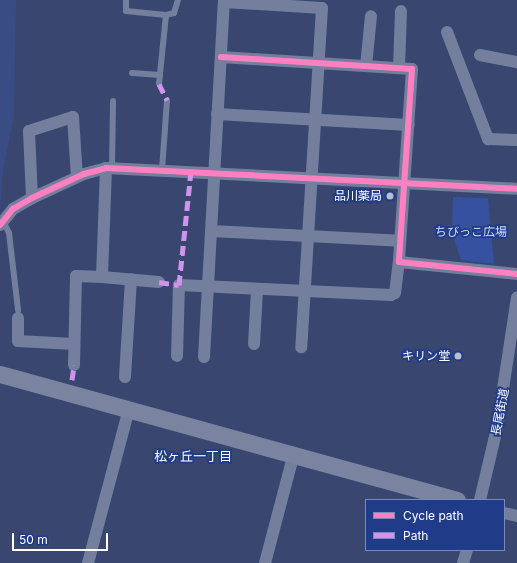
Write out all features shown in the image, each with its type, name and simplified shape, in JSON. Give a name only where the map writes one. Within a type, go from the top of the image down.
[{"type":"street","points":[[204,358],[216,172],[217,114],[224,1],[324,4],[317,63],[301,347]]},
{"type":"street","points":[[399,68],[401,11]]},
{"type":"street","points":[[366,66],[371,16]]},
{"type":"street","points":[[447,32],[488,140],[517,140]]},
{"type":"street","points":[[480,55],[517,62]]},
{"type":"street","points":[[177,356],[179,285],[304,292],[391,295],[395,293],[406,185],[412,69],[221,57]]},
{"type":"street","points":[[217,114],[409,125]]},
{"type":"street","points":[[32,198],[29,131],[73,117],[77,177]]},
{"type":"street","points":[[102,276],[109,168]]},
{"type":"street","points":[[2,223],[13,209],[32,198],[77,177],[109,168],[310,177],[406,185],[517,189]]},
{"type":"street","points":[[212,231],[308,234],[400,241]]},
{"type":"street","points":[[399,262],[517,274]]},
{"type":"street","points":[[74,365],[76,276],[102,276],[159,282]]},
{"type":"street","points":[[125,377],[131,279]]},
{"type":"street","points":[[254,344],[257,290]]},
{"type":"street","name":"長尾街道","points":[[480,499],[499,420],[517,298]]},
{"type":"street","points":[[18,314],[18,341],[74,344]]},
{"type":"street","points":[[0,374],[294,453],[454,499]]},
{"type":"street","points":[[88,563],[129,409]]},
{"type":"street","points":[[266,563],[294,453]]},
{"type":"street","points":[[505,513],[517,516]]},
{"type":"street","points":[[463,563],[466,551]]},
{"type":"lane","points":[[126,0],[126,10],[166,15],[174,13],[178,0]]},
{"type":"lane","points":[[159,84],[166,15]]},
{"type":"lane","points":[[132,73],[160,75]]},
{"type":"lane","points":[[162,170],[167,100]]},
{"type":"lane","points":[[109,168],[113,101]]},
{"type":"lane","points":[[2,223],[9,233],[18,314]]},
{"type":"green space","name":"ちびっこ広場","points":[[453,197],[488,198],[494,264],[461,260],[452,234]]},
{"type":"shaded area","points":[[0,0],[16,0],[14,116],[3,170],[0,212]]},
{"type":"marked path","points":[[159,84],[167,100]]},
{"type":"marked path","points":[[159,282],[179,285],[191,171]]},
{"type":"marked path","points":[[72,380],[74,365]]},
{"type":"cycle path","points":[[221,57],[412,69],[399,262],[517,274]]},
{"type":"cycle path","points":[[0,225],[13,209],[32,198],[84,174],[106,168],[517,189]]},
{"type":"place","name":"品川薬局","points":[[390,196]]},
{"type":"place","name":"キリン堂","points":[[458,356]]},
{"type":"district","name":"松ヶ丘一丁目","points":[[193,456]]}]
